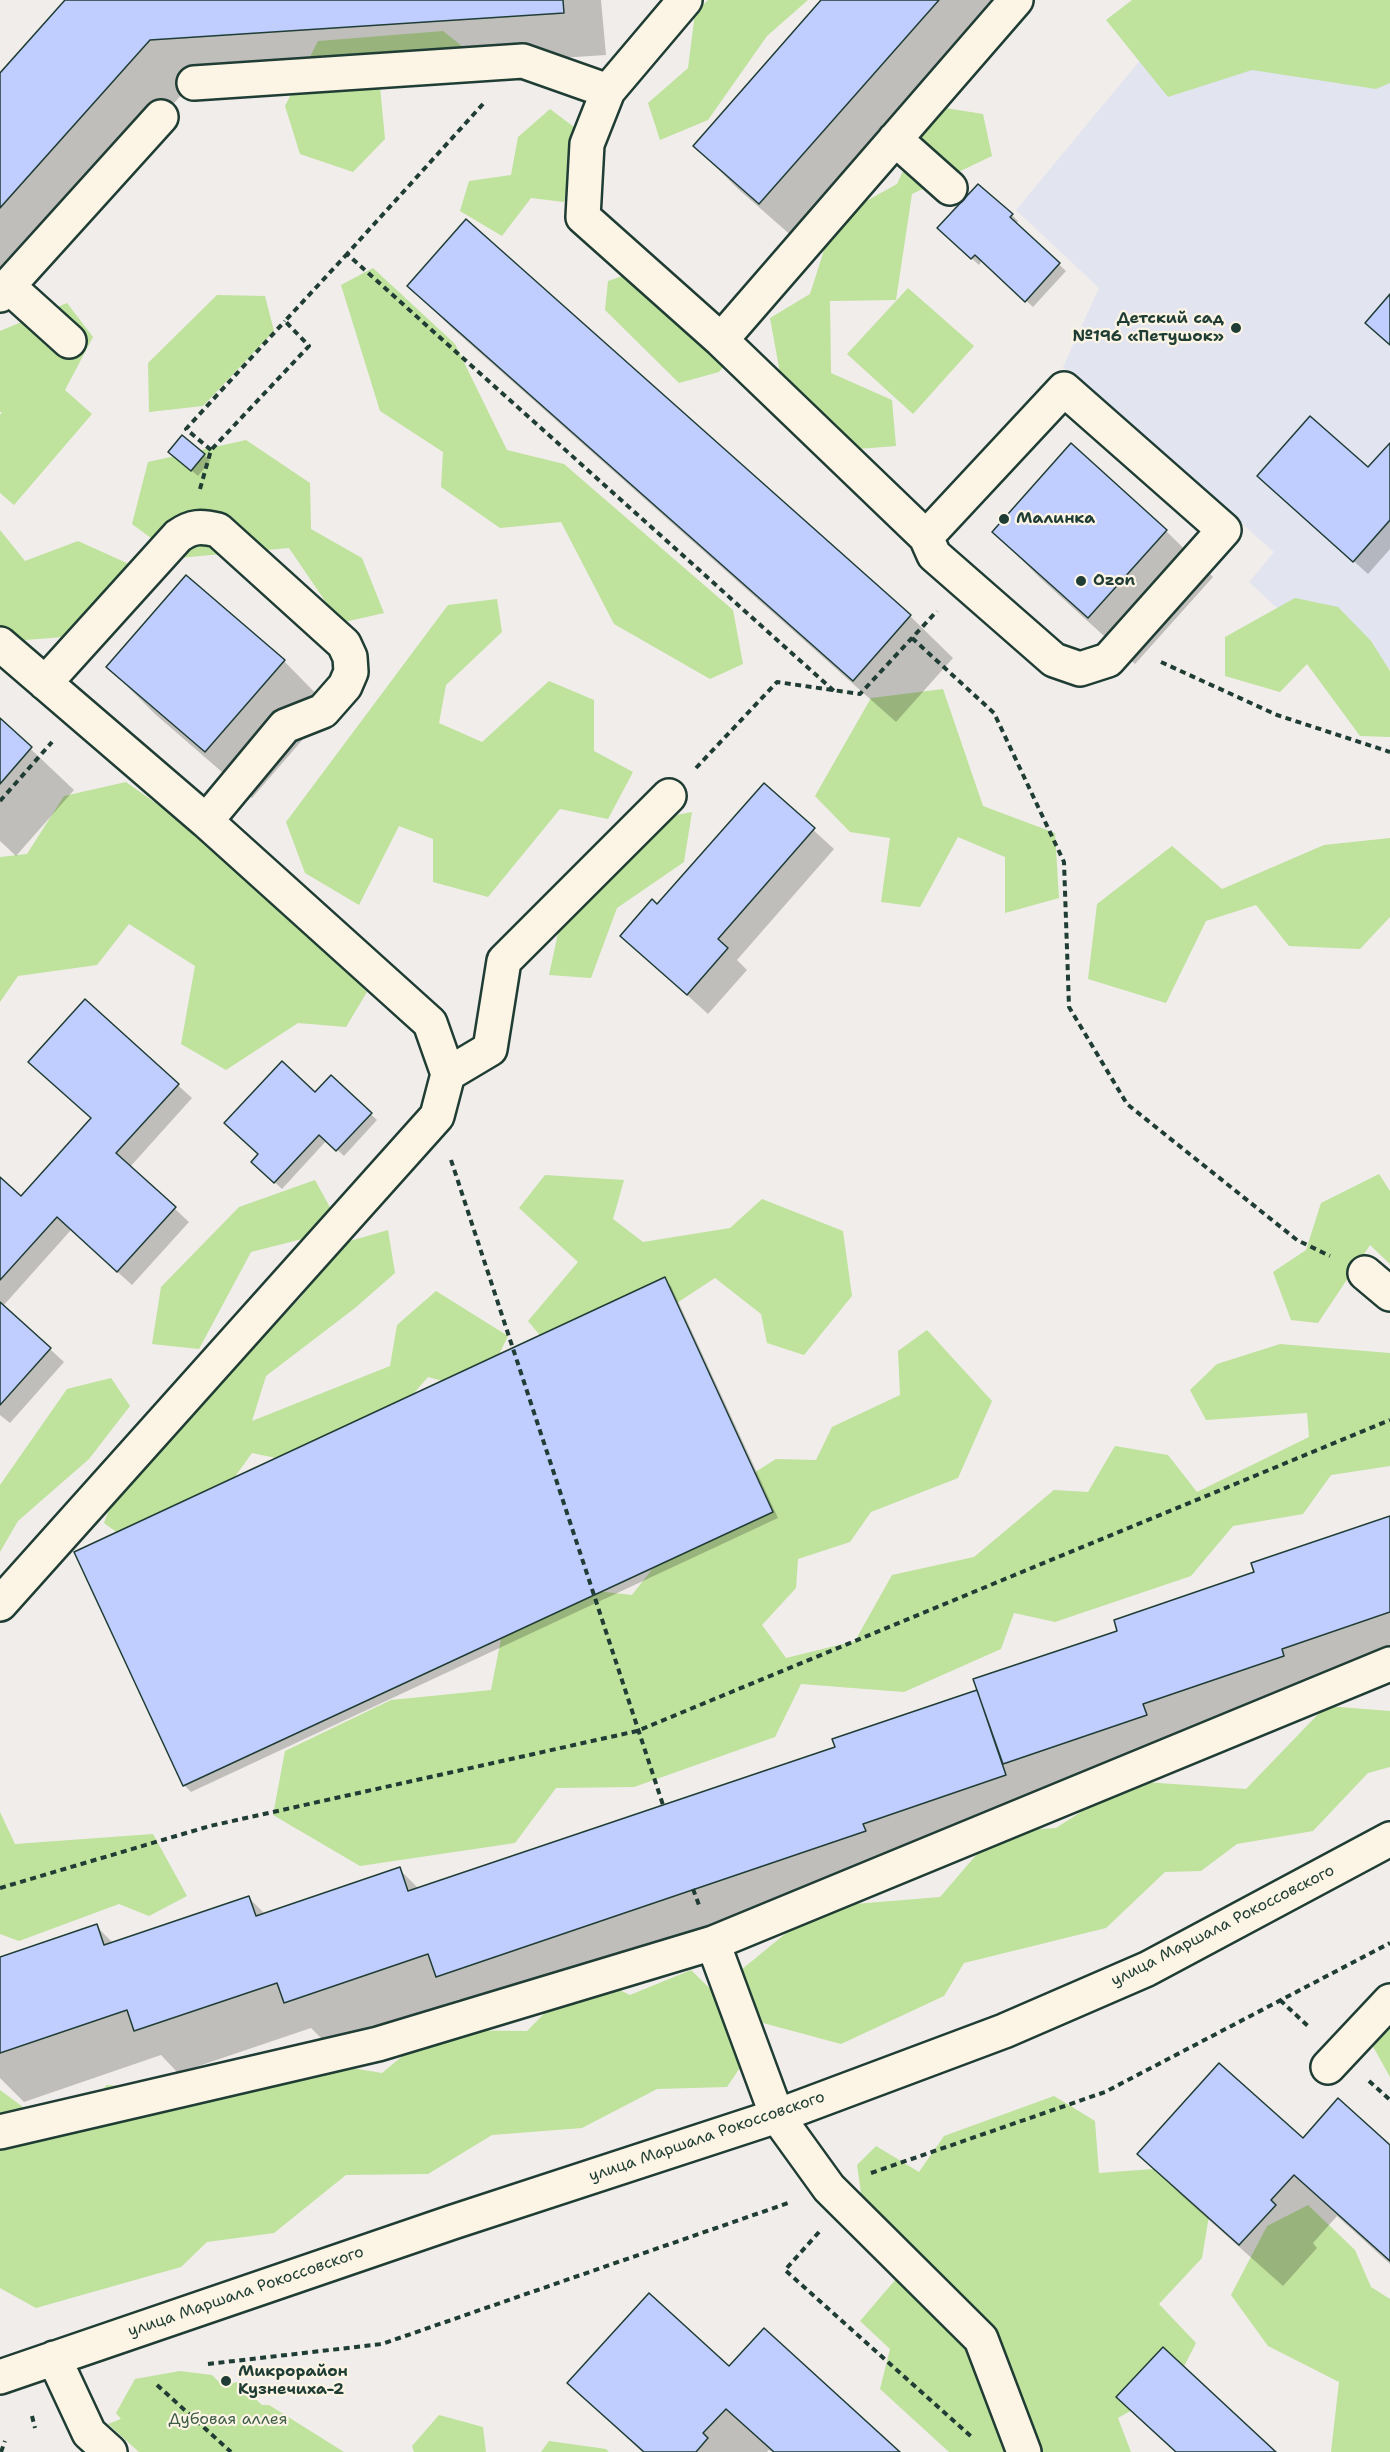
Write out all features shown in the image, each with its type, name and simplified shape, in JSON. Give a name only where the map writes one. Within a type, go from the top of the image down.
[{"type":"street","points":[[685,0],[608,92],[587,144],[582,217],[721,340],[926,537],[934,555],[1054,660],[1080,669],[1108,660],[1224,530],[1064,389],[926,537]]},
{"type":"street","points":[[721,340],[1016,0]]},
{"type":"street","points":[[194,82],[522,62],[608,92]]},
{"type":"street","points":[[69,341],[4,290],[161,117]]},
{"type":"street","points":[[895,139],[950,188]]},
{"type":"street","points":[[45,683],[178,536],[190,528],[203,526],[218,530],[344,644],[350,657],[351,672],[345,686],[323,711],[285,726],[206,821]]},
{"type":"street","points":[[0,644],[206,821],[430,1023],[448,1074],[437,1116],[0,1604]]},
{"type":"street","points":[[448,1074],[490,1049],[504,961],[669,796]]},
{"type":"street","points":[[1365,1273],[1390,1294]]},
{"type":"street","points":[[0,2132],[378,2044],[713,1943],[1390,1664]]},
{"type":"street","name":"улица Маршала Рокоссовского","points":[[0,2377],[442,2226],[777,2116],[1004,2031],[1147,1969],[1388,1845]]},
{"type":"street","points":[[713,1943],[777,2116],[829,2188],[981,2339],[1024,2452]]},
{"type":"street","points":[[1328,2067],[1390,2001]]},
{"type":"street","points":[[54,2358],[89,2433],[110,2452]]},
{"type":"path","points":[[285,321],[309,346],[211,450],[186,429],[522,62]]},
{"type":"path","points":[[347,254],[834,691]]},
{"type":"path","points":[[669,796],[777,682],[860,694],[964,582]]},
{"type":"path","points":[[912,638],[994,713],[1064,861],[1069,1007],[1127,1104],[1297,1240],[1365,1273]]},
{"type":"path","points":[[1123,643],[1194,679],[1276,715],[1390,752]]},
{"type":"path","points":[[0,801],[79,712]]},
{"type":"path","points":[[437,1116],[663,1805]]},
{"type":"path","points":[[0,1888],[210,1826],[637,1731],[1390,1420]]},
{"type":"path","points":[[1370,2082],[1390,2100]]},
{"type":"path","points":[[829,2188],[819,2231],[785,2270],[980,2444]]},
{"type":"path","points":[[157,2385],[231,2452]]},
{"type":"path","points":[[32,2416],[35,2428]]},
{"type":"path","points":[[0,2452],[5,2441]]},
{"type":"shaded area","name":"Детский сад №196 «Петушок»","points":[[1390,37],[1390,668],[1351,676],[1249,582],[1274,552],[1063,367],[1099,288],[1016,210],[1142,58]]},
{"type":"green space","points":[[708,0],[808,0],[767,36],[708,120],[660,140],[648,103],[688,68],[695,13]]},
{"type":"green space","points":[[1132,0],[1390,0],[1390,83],[1376,89],[1252,70],[1168,97],[1106,20]]},
{"type":"green space","points":[[443,31],[467,50],[434,84],[380,87],[385,139],[353,172],[300,154],[285,106],[318,41]]},
{"type":"green space","points":[[933,106],[983,114],[992,156],[912,194],[896,300],[830,301],[831,373],[892,400],[896,446],[858,449],[782,384],[770,318],[810,294],[834,219],[897,184]]},
{"type":"green space","points":[[550,109],[582,133],[564,202],[531,198],[502,236],[460,211],[469,181],[511,175],[518,137]]},
{"type":"green space","points":[[649,267],[740,346],[719,372],[679,383],[605,310],[608,281]]},
{"type":"green space","points":[[373,268],[455,344],[507,450],[564,464],[733,610],[743,664],[710,679],[614,624],[561,522],[500,528],[441,487],[443,452],[380,411],[341,285]]},
{"type":"green space","points":[[908,288],[974,346],[913,414],[847,354]]},
{"type":"green space","points":[[217,295],[265,296],[274,331],[203,406],[149,412],[148,363]]},
{"type":"green space","points":[[67,303],[93,337],[65,390],[92,414],[14,505],[0,493],[0,415],[2,412],[0,412],[0,331]]},
{"type":"green space","points":[[246,440],[310,483],[311,529],[362,558],[384,613],[340,623],[289,548],[178,558],[132,524],[148,462]]},
{"type":"green space","points":[[0,530],[25,561],[78,541],[129,564],[128,603],[102,634],[0,642]]},
{"type":"green space","points":[[1295,598],[1338,607],[1371,641],[1390,671],[1390,737],[1360,736],[1307,664],[1280,692],[1225,676],[1225,637]]},
{"type":"green space","points":[[497,599],[502,632],[446,685],[439,723],[482,742],[549,681],[594,700],[594,751],[633,772],[608,819],[560,809],[488,897],[433,882],[433,839],[399,826],[359,905],[305,873],[286,822],[448,605]]},
{"type":"green space","points":[[943,689],[983,806],[1055,833],[1059,898],[1005,913],[1005,857],[958,837],[920,907],[881,902],[890,838],[850,832],[815,796],[871,698]]},
{"type":"green space","points":[[126,782],[254,873],[367,992],[346,1027],[298,1023],[226,1070],[181,1044],[195,966],[129,924],[97,965],[18,976],[0,1002],[0,857],[27,854],[64,796]]},
{"type":"green space","points":[[692,812],[684,862],[617,908],[591,978],[549,975],[563,910],[640,822]]},
{"type":"green space","points":[[1390,838],[1390,917],[1360,949],[1289,946],[1256,905],[1206,921],[1166,1003],[1088,979],[1097,904],[1172,846],[1222,889],[1324,845]]},
{"type":"green space","points":[[1379,1174],[1390,1191],[1390,1264],[1370,1245],[1318,1323],[1291,1320],[1273,1272],[1306,1250],[1321,1203]]},
{"type":"green space","points":[[545,1175],[624,1180],[613,1219],[643,1242],[730,1228],[762,1199],[843,1231],[852,1296],[804,1355],[767,1343],[761,1314],[715,1278],[663,1312],[548,1345],[528,1321],[578,1262],[519,1208]]},
{"type":"green space","points":[[315,1180],[332,1211],[302,1239],[251,1252],[199,1349],[152,1344],[161,1287],[239,1207]]},
{"type":"green space","points":[[388,1230],[395,1273],[355,1308],[266,1376],[252,1421],[390,1366],[397,1325],[436,1291],[508,1336],[481,1391],[428,1377],[379,1433],[324,1468],[252,1453],[218,1500],[133,1544],[104,1523],[115,1494],[302,1296],[333,1246]]},
{"type":"green space","points":[[927,1330],[992,1401],[958,1478],[871,1512],[850,1542],[798,1559],[796,1588],[762,1625],[786,1658],[855,1641],[892,1575],[974,1557],[1054,1490],[1088,1492],[1115,1446],[1168,1455],[1197,1492],[1309,1437],[1307,1413],[1206,1420],[1190,1390],[1217,1364],[1280,1344],[1390,1353],[1390,1466],[1331,1475],[1303,1514],[1233,1526],[1191,1576],[1055,1622],[1014,1613],[1001,1649],[904,1692],[801,1684],[775,1737],[634,1787],[556,1788],[515,1843],[360,1866],[273,1815],[285,1751],[391,1700],[491,1690],[508,1603],[534,1584],[632,1595],[701,1506],[776,1459],[816,1460],[832,1427],[900,1395],[898,1351]]},
{"type":"green space","points":[[111,1378],[130,1406],[89,1459],[18,1521],[0,1552],[0,1485],[67,1389]]},
{"type":"green space","points":[[1326,1706],[1390,1711],[1390,1767],[1368,1773],[1313,1831],[1237,1844],[1201,1871],[1165,1872],[1106,1928],[964,1963],[944,1996],[841,2044],[763,2023],[741,1970],[818,1907],[940,1897],[996,1832],[1056,1828],[1129,1781],[1246,1789]]},
{"type":"green space","points":[[0,1812],[15,1844],[153,1834],[187,1896],[149,1916],[119,1904],[19,1941],[0,1934]]},
{"type":"green space","points":[[691,1970],[760,2038],[727,2087],[657,2089],[582,2128],[492,2135],[428,2174],[346,2175],[274,2233],[207,2242],[181,2267],[36,2308],[0,2288],[0,2090],[58,2133],[107,2085],[239,2096],[310,2061],[382,2073],[434,2030],[527,2031],[584,1973],[630,1995]]},
{"type":"green space","points":[[1390,1986],[1390,2077],[1366,2034]]},
{"type":"green space","points":[[1054,2096],[1095,2121],[1099,2173],[1167,2168],[1212,2198],[1202,2258],[1159,2304],[1196,2343],[1174,2386],[1118,2418],[1131,2452],[949,2452],[880,2389],[890,2349],[860,2321],[902,2272],[897,2231],[863,2207],[857,2165],[876,2146],[919,2172],[944,2136]]},
{"type":"green space","points":[[1308,2205],[1355,2250],[1371,2287],[1390,2299],[1390,2452],[1331,2452],[1339,2382],[1268,2346],[1231,2295],[1267,2226]]},
{"type":"green space","name":"Дубовая аллея","points":[[180,2371],[212,2375],[223,2386],[237,2382],[262,2405],[269,2405],[344,2452],[139,2452],[108,2424],[121,2419],[116,2413],[135,2379]]},
{"type":"green space","points":[[439,2415],[483,2427],[486,2452],[414,2452],[412,2446]]},
{"type":"green space","points":[[549,2441],[606,2449],[609,2452],[541,2452]]},
{"type":"building","points":[[65,0],[563,0],[564,13],[150,40],[0,208],[0,73]]},
{"type":"building","points":[[821,0],[939,0],[759,204],[693,146]]},
{"type":"building","points":[[978,184],[1013,214],[1010,217],[1060,263],[1025,302],[975,255],[971,259],[937,228]]},
{"type":"building","points":[[466,219],[911,615],[853,681],[407,286]]},
{"type":"building","points":[[1390,294],[1390,345],[1365,323]]},
{"type":"building","points":[[1310,416],[1368,467],[1390,443],[1390,520],[1353,562],[1257,476]]},
{"type":"building","points":[[182,435],[205,454],[191,471],[168,452]]},
{"type":"building","points":[[1071,443],[1167,530],[1088,618],[992,532]]},
{"type":"building","points":[[186,575],[285,660],[205,752],[106,667]]},
{"type":"building","points":[[0,718],[32,747],[0,784]]},
{"type":"building","points":[[764,783],[815,828],[718,939],[728,948],[687,995],[620,936],[652,899],[657,904]]},
{"type":"building","points":[[85,999],[179,1084],[116,1153],[176,1207],[117,1272],[57,1217],[0,1280],[0,1177],[21,1196],[91,1118],[28,1062]]},
{"type":"building","points":[[282,1061],[315,1092],[331,1075],[372,1113],[336,1151],[319,1135],[274,1183],[251,1162],[258,1154],[224,1123]]},
{"type":"building","points":[[665,1277],[773,1512],[183,1786],[74,1552]]},
{"type":"building","points":[[0,1302],[51,1348],[0,1405]]},
{"type":"building","points":[[1390,1516],[1390,1612],[1282,1649],[1284,1656],[1143,1704],[1147,1715],[1003,1764],[973,1679],[1117,1631],[1114,1620],[1254,1572],[1251,1563]]},
{"type":"building","points":[[977,1690],[1006,1775],[863,1824],[866,1831],[436,1977],[428,1954],[284,2003],[277,1983],[134,2031],[127,2010],[0,2053],[0,1957],[97,1924],[104,1945],[249,1896],[256,1916],[400,1867],[408,1891],[835,1747],[832,1739]]},
{"type":"building","points":[[1219,2063],[1303,2138],[1338,2098],[1390,2145],[1390,2261],[1294,2175],[1271,2200],[1276,2205],[1239,2245],[1137,2154]]},
{"type":"building","points":[[649,2293],[729,2366],[764,2328],[900,2452],[774,2452],[726,2409],[703,2433],[708,2438],[696,2452],[644,2452],[567,2383]]},
{"type":"building","points":[[1163,2347],[1276,2452],[1176,2452],[1116,2397]]},
{"type":"place","name":"Детский сад №196 «Петушок»","points":[[1236,328]]},
{"type":"place","name":"Малинка","points":[[1004,519]]},
{"type":"place","name":"Ozon","points":[[1081,581]]},
{"type":"place","name":"Микрорайон Кузнечиха-2","points":[[226,2381]]}]
